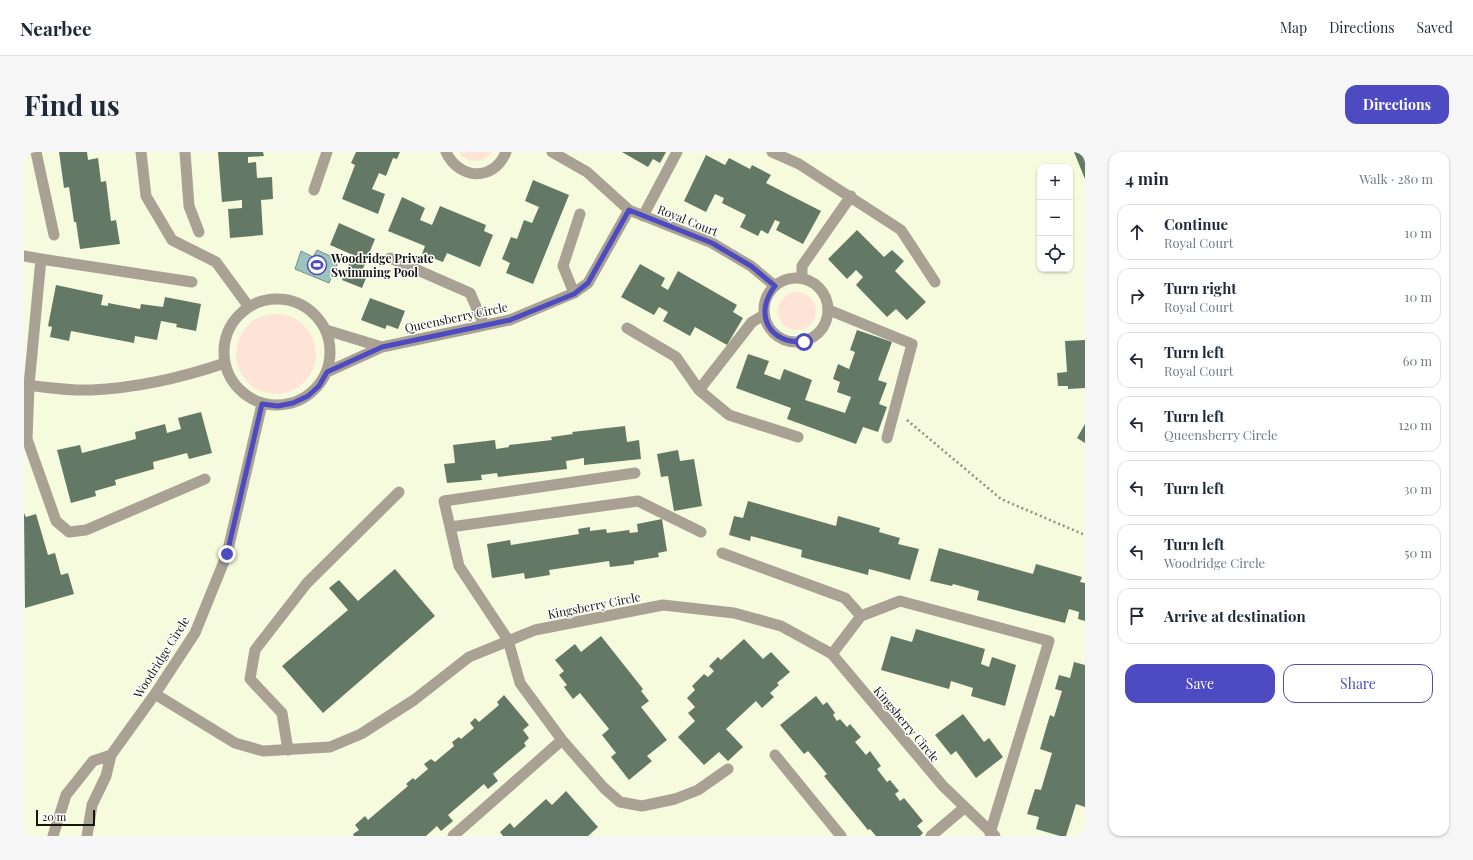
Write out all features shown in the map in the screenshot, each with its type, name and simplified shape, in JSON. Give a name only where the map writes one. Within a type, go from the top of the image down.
[{"type":"street","points":[[36,152],[54,235]]},
{"type":"street","points":[[142,152],[146,196],[172,240],[216,262],[250,307]]},
{"type":"street","points":[[185,152],[189,206],[199,232]]},
{"type":"street","points":[[314,190],[327,152]]},
{"type":"street","points":[[446,152],[458,169],[467,173],[478,174],[488,172],[496,166],[503,159],[506,152]]},
{"type":"street","points":[[552,152],[587,172],[629,210]]},
{"type":"street","points":[[643,216],[677,152]]},
{"type":"street","points":[[772,152],[799,164],[851,196],[901,230],[935,282]]},
{"type":"street","points":[[802,278],[802,266],[851,196]]},
{"type":"street","name":"Royal Court","points":[[629,210],[712,243],[751,266],[775,286]]},
{"type":"street","name":"Queensberry Circle","points":[[327,372],[382,347],[510,320],[574,294],[588,283],[629,210]]},
{"type":"street","points":[[574,294],[563,266],[580,214]]},
{"type":"street","points":[[24,256],[192,282]]},
{"type":"street","points":[[390,258],[470,293],[484,326]]},
{"type":"street","points":[[41,259],[26,385],[27,439],[56,521],[69,532],[86,530],[205,479]]},
{"type":"street","points":[[792,278],[802,278],[812,282],[821,289],[827,299],[829,310],[827,320],[822,330],[814,337],[804,342],[783,340],[774,334],[768,325],[764,315],[764,305],[768,295],[775,286],[792,278]]},
{"type":"street","points":[[284,299],[301,305],[311,312],[316,316],[326,330],[330,344],[330,358],[327,372],[319,386],[308,396],[293,403],[278,406],[262,404],[249,398],[238,389],[229,377],[225,363],[224,347],[228,331],[237,317],[250,307],[266,300],[284,299]]},
{"type":"street","points":[[829,310],[912,344],[887,438]]},
{"type":"street","points":[[699,390],[752,322],[764,315]]},
{"type":"street","points":[[627,328],[676,357],[699,390],[729,414],[798,437]]},
{"type":"street","name":"Queensberry Circle","points":[[326,330],[382,347]]},
{"type":"street","points":[[26,385],[90,390],[143,385],[188,375],[225,363]]},
{"type":"street","name":"Woodridge Circle","points":[[87,836],[92,805],[106,776],[111,755],[155,694],[195,633],[227,554],[262,404]]},
{"type":"street","points":[[635,474],[444,501],[459,566],[508,640],[520,682],[562,740],[604,788],[620,802],[642,806],[675,799],[698,790],[728,769]]},
{"type":"street","points":[[288,750],[282,713],[250,679],[255,650],[307,583],[399,492]]},
{"type":"street","points":[[450,527],[638,501],[701,532]]},
{"type":"street","points":[[722,552],[845,598],[862,616]]},
{"type":"street","points":[[832,654],[862,616],[900,601],[1049,641],[992,834]]},
{"type":"street","name":"Kingsberry Circle","points":[[155,694],[234,743],[263,751],[330,747],[361,734],[414,700],[469,657],[535,630],[663,605],[734,613],[774,624],[832,654],[942,786],[992,834]]},
{"type":"street","points":[[453,836],[562,740]]},
{"type":"street","points":[[53,836],[66,795],[92,761],[111,755]]},
{"type":"street","points":[[775,755],[841,836]]},
{"type":"street","points":[[931,836],[964,808]]},
{"type":"path","points":[[894,410],[1001,499],[1085,535]]},
{"type":"shaded area","points":[[459,152],[492,152],[485,158],[471,161],[462,156]]},
{"type":"shaded area","points":[[793,292],[801,292],[811,297],[815,304],[815,318],[811,325],[801,330],[793,330],[783,325],[781,322],[778,315],[778,307],[783,297],[786,295]]},
{"type":"shaded area","points":[[268,314],[284,314],[305,325],[316,346],[316,362],[305,383],[284,394],[268,394],[254,388],[247,383],[242,376],[236,362],[236,346],[242,332],[247,325],[254,320]]},
{"type":"water","name":"Woodridge Private Swimming Pool","points":[[317,250],[339,260],[329,283],[295,269],[301,251],[313,257]]},
{"type":"building","points":[[59,152],[87,152],[88,160],[98,158],[101,182],[106,181],[111,221],[116,220],[120,244],[80,249],[69,187],[64,188]]},
{"type":"building","points":[[218,152],[263,152],[264,156],[248,157],[248,163],[256,162],[257,178],[272,177],[273,199],[261,200],[263,235],[230,238],[228,209],[242,208],[242,200],[222,202]]},
{"type":"building","points":[[356,152],[400,152],[397,159],[393,158],[386,176],[379,173],[372,189],[385,194],[378,214],[342,199],[355,165],[351,163]]},
{"type":"building","points":[[622,152],[666,152],[660,163],[653,159],[648,167]]},
{"type":"building","points":[[1074,152],[1085,152],[1085,179]]},
{"type":"building","points":[[706,155],[725,165],[729,158],[750,169],[752,165],[771,175],[766,183],[821,211],[803,244],[776,230],[780,222],[775,220],[768,234],[761,230],[758,236],[740,227],[746,215],[722,203],[724,198],[715,194],[706,212],[684,201]]},
{"type":"building","points":[[533,180],[569,195],[533,284],[506,273],[510,263],[502,259],[511,237],[517,239],[524,220],[532,223],[539,207],[525,201]]},
{"type":"building","points":[[402,197],[425,208],[420,220],[432,225],[440,206],[486,225],[484,231],[493,235],[480,267],[447,253],[443,262],[422,254],[425,246],[388,231]]},
{"type":"building","points":[[339,223],[375,239],[362,271],[368,273],[362,288],[342,280],[353,255],[330,245]]},
{"type":"building","points":[[857,230],[884,257],[892,250],[904,261],[895,271],[926,302],[907,320],[896,309],[887,317],[856,285],[863,277],[856,270],[847,279],[828,259]]},
{"type":"building","points":[[640,264],[665,278],[661,286],[668,290],[678,271],[737,305],[733,312],[743,318],[727,345],[695,327],[690,336],[663,321],[668,312],[659,307],[654,315],[621,297]]},
{"type":"building","points":[[56,285],[103,295],[101,305],[108,306],[108,303],[140,309],[141,304],[163,307],[165,297],[201,304],[196,331],[176,327],[177,324],[161,321],[157,340],[135,336],[134,343],[71,331],[69,341],[50,337],[52,327],[48,326]]},
{"type":"building","points":[[370,298],[405,311],[398,329],[387,325],[385,329],[361,320]]},
{"type":"building","points":[[857,330],[892,342],[878,380],[887,383],[879,404],[887,407],[878,432],[863,427],[856,444],[787,419],[791,408],[736,388],[748,354],[769,361],[764,374],[780,380],[784,369],[812,380],[805,400],[845,413],[851,397],[837,392],[840,382],[833,379],[838,364],[849,369],[855,352],[850,350]]},
{"type":"building","points":[[1085,340],[1085,388],[1068,389],[1068,386],[1058,386],[1057,373],[1067,372],[1065,341]]},
{"type":"building","points":[[201,412],[212,453],[189,459],[187,453],[153,462],[154,469],[115,480],[116,485],[95,491],[96,496],[71,503],[57,450],[80,445],[82,453],[136,439],[135,432],[165,424],[167,433],[181,429],[178,418]]},
{"type":"building","points":[[1085,424],[1085,443],[1077,438]]},
{"type":"building","points":[[625,426],[627,442],[639,440],[641,459],[584,465],[584,458],[566,461],[567,469],[498,477],[497,473],[481,475],[482,480],[447,483],[444,464],[455,463],[453,445],[495,440],[496,449],[509,447],[509,445],[552,440],[551,437],[573,434],[572,432]]},
{"type":"building","points":[[678,450],[680,461],[694,459],[702,506],[674,511],[668,476],[661,477],[657,454]]},
{"type":"building","points":[[748,501],[836,526],[838,516],[880,528],[879,532],[900,538],[898,544],[919,549],[910,580],[869,569],[868,575],[801,557],[802,550],[751,536],[750,541],[729,535],[734,516],[743,518]]},
{"type":"building","points":[[24,513],[26,517],[36,514],[48,555],[55,553],[61,575],[68,573],[74,594],[25,608]]},
{"type":"building","points":[[662,519],[667,551],[658,553],[659,557],[634,561],[634,564],[610,567],[609,561],[549,570],[550,575],[525,579],[524,573],[492,578],[487,544],[510,540],[511,545],[579,534],[578,529],[590,527],[590,531],[606,529],[607,533],[629,530],[630,533],[638,532],[637,524]]},
{"type":"building","points":[[939,548],[1033,574],[1036,564],[1082,577],[1080,582],[1085,583],[1085,621],[1078,619],[1079,612],[1069,609],[1065,623],[977,600],[979,591],[953,584],[952,586],[930,581]]},
{"type":"building","points":[[395,569],[435,616],[323,713],[282,666],[348,610],[329,588],[339,580],[358,601]]},
{"type":"building","points":[[916,629],[985,649],[981,664],[989,667],[992,657],[1016,665],[1005,706],[971,696],[973,688],[951,681],[949,689],[881,670],[891,636],[912,642]]},
{"type":"building","points":[[601,636],[643,689],[641,691],[649,701],[641,707],[667,740],[647,756],[652,761],[629,780],[611,757],[616,753],[602,735],[609,729],[580,693],[573,699],[564,687],[567,685],[559,675],[564,671],[555,660],[575,644],[581,652]]},
{"type":"building","points":[[744,639],[763,659],[771,652],[790,672],[777,683],[779,685],[770,693],[774,697],[762,708],[756,701],[726,729],[743,747],[728,761],[719,752],[704,765],[678,737],[695,721],[688,713],[695,707],[687,698],[695,690],[692,686],[704,674],[708,677],[714,671],[709,666],[718,657],[721,660]]},
{"type":"building","points":[[1074,662],[1085,665],[1085,807],[1076,804],[1066,836],[1060,836],[1036,829],[1039,817],[1027,814],[1035,789],[1041,790],[1052,753],[1040,749],[1050,715],[1054,717],[1062,691],[1055,689],[1059,675],[1070,678]]},
{"type":"building","points":[[504,695],[529,725],[523,730],[529,738],[524,743],[526,746],[493,774],[498,781],[488,789],[484,784],[448,815],[453,821],[441,831],[437,826],[426,836],[354,836],[353,834],[359,830],[355,825],[365,816],[368,820],[408,786],[406,784],[413,778],[415,780],[428,769],[424,764],[431,759],[435,762],[454,746],[452,742],[459,737],[461,739],[474,728],[470,723],[475,718],[479,722],[499,705],[497,702]]},
{"type":"building","points":[[816,696],[823,705],[827,702],[835,713],[833,715],[837,721],[840,719],[847,727],[850,724],[861,737],[855,742],[866,755],[870,751],[881,766],[877,769],[887,782],[890,780],[899,791],[895,794],[900,801],[904,798],[923,821],[917,826],[923,833],[920,836],[876,836],[870,829],[868,830],[824,776],[827,774],[808,751],[804,754],[780,725]]},
{"type":"building","points":[[963,714],[984,742],[989,738],[1003,757],[976,778],[956,751],[951,755],[935,735]]},
{"type":"building","points":[[566,791],[598,827],[588,836],[503,836],[500,832],[510,823],[514,828],[546,799],[552,805]]},
{"type":"place","name":"Woodridge Private Swimming Pool","points":[[317,265]]},
{"type":"route","points":[[227,554],[262,404],[278,406],[293,403],[308,396],[319,386],[327,372],[382,347],[510,320],[574,294],[588,283],[629,210],[712,243],[751,266],[775,286],[768,295],[764,305],[764,315],[774,334],[783,340],[804,342]]}]
